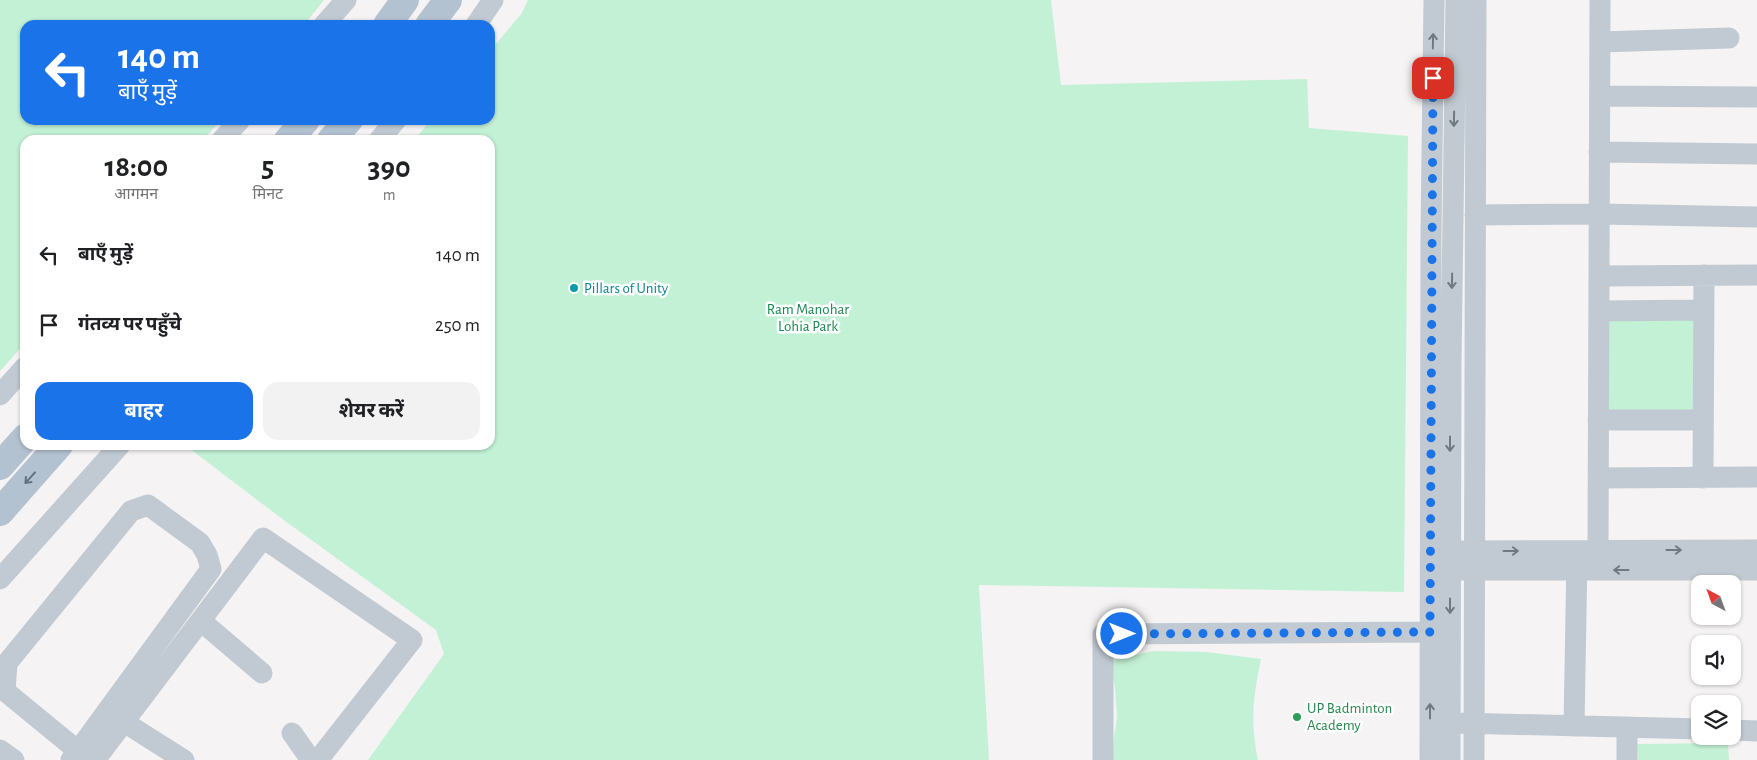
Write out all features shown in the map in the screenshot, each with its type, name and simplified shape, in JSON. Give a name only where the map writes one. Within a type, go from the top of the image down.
[{"type":"main road","points":[[391,20],[405,0]]},
{"type":"main road","points":[[433,20],[448,0]]},
{"type":"main road","points":[[292,135],[302,125]]},
{"type":"main road","points":[[336,135],[344,125]]},
{"type":"main road","points":[[0,466],[20,444]]},
{"type":"main road","points":[[0,512],[55,450]]},
{"type":"street","points":[[328,20],[346,0]]},
{"type":"street","points":[[479,20],[493,0]]},
{"type":"street","points":[[1430,760],[1431,232],[1434,0]]},
{"type":"street","points":[[1450,760],[1450,561],[1456,0]]},
{"type":"street","points":[[1474,760],[1476,0]]},
{"type":"street","points":[[1574,726],[1584,557],[1598,478],[1600,0]]},
{"type":"street","points":[[1600,42],[1729,38]]},
{"type":"street","points":[[1600,96],[1754,97]]},
{"type":"street","points":[[226,135],[236,125]]},
{"type":"street","points":[[383,135],[392,125]]},
{"type":"street","points":[[1599,152],[1757,154]]},
{"type":"street","points":[[1475,215],[1599,214],[1757,217]]},
{"type":"street","points":[[1703,478],[1704,275]]},
{"type":"street","points":[[1599,276],[1757,275]]},
{"type":"street","points":[[1599,311],[1704,310]]},
{"type":"street","points":[[0,395],[20,373]]},
{"type":"street","points":[[1598,420],[1703,420]]},
{"type":"street","points":[[0,580],[116,450]]},
{"type":"street","points":[[1598,478],[1757,478]]},
{"type":"street","points":[[148,505],[200,542],[208,555],[211,569],[81,757],[5,691],[7,663],[130,511],[148,505]]},
{"type":"street","points":[[81,757],[124,722],[263,538],[412,640],[318,760]]},
{"type":"street","points":[[1430,562],[1757,550]]},
{"type":"street","points":[[1584,557],[1757,570]]},
{"type":"street","points":[[201,621],[262,673]]},
{"type":"street","points":[[1103,760],[1103,634],[1430,632]]},
{"type":"street","points":[[124,722],[184,760]]},
{"type":"street","points":[[1450,723],[1691,729]]},
{"type":"street","points":[[1626,760],[1627,727]]},
{"type":"street","points":[[1741,730],[1757,731]]},
{"type":"street","points":[[292,733],[312,760]]},
{"type":"street","points":[[0,750],[14,760]]},
{"type":"green space","points":[[0,0],[324,0],[308,20],[20,20],[20,125],[216,125],[208,135],[20,135],[20,349],[0,371]]},
{"type":"green space","name":"Ram Manohar Lohia Park","points":[[528,0],[1051,0],[1061,85],[1307,79],[1309,128],[1408,136],[1404,592],[979,585],[989,760],[368,760],[444,654],[436,630],[281,518],[192,450],[495,450],[495,135],[418,135],[427,125],[495,125],[495,45],[522,13]]},
{"type":"green space","points":[[1695,318],[1697,412],[1608,414],[1606,320]]},
{"type":"green space","points":[[1153,651],[1207,652],[1261,659],[1256,686],[1253,721],[1258,760],[1111,760],[1117,717],[1115,688],[1110,661]]},
{"type":"green space","points":[[1637,744],[1728,745],[1729,760],[1638,760]]},
{"type":"place","name":"Pillars of Unity","points":[[574,288]]},
{"type":"place","name":"UP Badminton Academy","points":[[1297,717]]},
{"type":"route","points":[[1122,634],[1430,632],[1433,78]]}]
